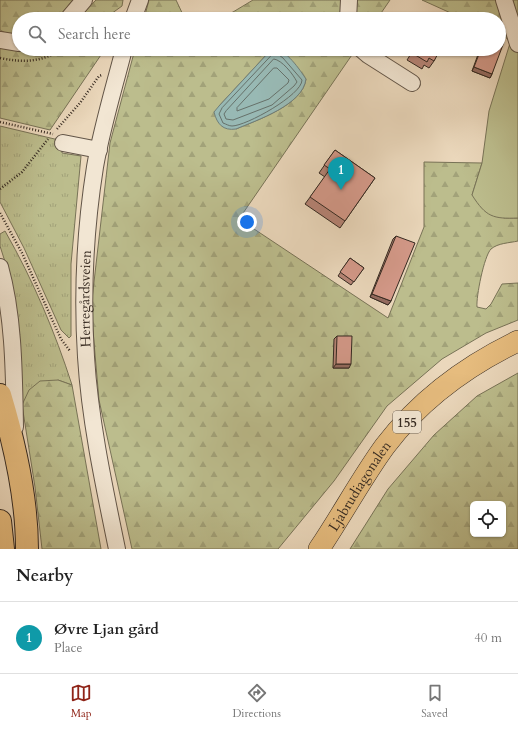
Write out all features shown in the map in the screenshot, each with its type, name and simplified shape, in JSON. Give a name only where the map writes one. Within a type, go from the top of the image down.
[{"type":"highway","points":[[0,396],[16,455],[24,503],[27,549]]},
{"type":"highway","points":[[0,521],[3,549]]},
{"type":"main road","name":"Ljabrudiagonalen","points":[[319,549],[386,446],[420,408],[446,383],[469,367],[518,341]]},
{"type":"street","points":[[74,12],[84,0]]},
{"type":"street","points":[[136,12],[140,0]]},
{"type":"street","points":[[348,12],[349,0]]},
{"type":"street","points":[[504,0],[518,44]]},
{"type":"street","points":[[0,40],[12,42]]},
{"type":"street","name":"Herregårdsveien","points":[[117,549],[93,419],[84,328],[86,239],[104,122],[122,56]]},
{"type":"street","points":[[370,56],[412,83]]},
{"type":"street","points":[[63,143],[99,150]]},
{"type":"street","points":[[0,267],[5,292],[14,370],[16,455]]},
{"type":"path","points":[[0,58],[39,60],[51,56]]},
{"type":"path","points":[[0,122],[63,137],[63,143]]},
{"type":"path","points":[[0,212],[22,253],[61,339],[72,353]]},
{"type":"green space","points":[[0,0],[73,0],[63,12],[12,12],[12,36],[0,30]]},
{"type":"green space","points":[[96,0],[123,0],[122,6],[114,12],[85,12]]},
{"type":"green space","points":[[149,0],[176,0],[182,12],[146,12]]},
{"type":"green space","points":[[253,0],[390,0],[382,12],[233,12]]},
{"type":"green space","points":[[422,0],[498,0],[502,12],[449,12]]},
{"type":"green space","points":[[512,0],[518,0],[518,218],[502,218],[486,212],[472,195],[482,163],[489,111],[511,40]]},
{"type":"green space","points":[[506,25],[511,40],[506,38]]},
{"type":"green space","points":[[0,46],[12,48],[12,56],[100,56],[50,130],[0,118]]},
{"type":"green space","points":[[133,56],[265,56],[219,106],[236,129],[267,116],[297,97],[303,88],[306,79],[285,56],[351,56],[239,219],[388,318],[424,227],[424,162],[482,163],[472,195],[504,218],[518,218],[518,241],[497,246],[491,249],[488,253],[481,277],[477,307],[486,309],[491,304],[502,284],[518,283],[518,320],[486,333],[442,359],[387,406],[334,481],[278,549],[132,549],[99,400],[91,308],[110,143]]},
{"type":"green space","points":[[0,126],[63,141],[62,153],[81,156],[71,264],[71,336],[69,338],[61,330],[24,248],[0,202]]},
{"type":"green space","points":[[5,231],[43,306],[72,385],[58,380],[22,405],[7,268],[0,246],[0,234]]},
{"type":"green space","points":[[518,373],[518,549],[350,549],[388,489],[434,435],[477,396]]},
{"type":"green space","points":[[58,380],[72,385],[101,549],[42,549],[35,487],[22,405],[29,390],[40,381]]},
{"type":"water","points":[[265,56],[288,56],[306,79],[303,88],[297,97],[288,104],[267,116],[236,129],[228,129],[221,126],[214,112]]},
{"type":"building","points":[[417,56],[437,56],[434,61],[429,58],[427,62]]},
{"type":"building","points":[[478,56],[499,56],[492,74],[474,67]]},
{"type":"building","points":[[335,150],[375,178],[345,221],[310,197],[330,169],[324,165]]},
{"type":"building","points":[[396,236],[415,243],[391,301],[372,294]]},
{"type":"building","points":[[350,258],[364,268],[354,282],[340,272]]},
{"type":"building","points":[[337,336],[352,336],[351,364],[336,364]]},
{"type":"place","name":"Øvre Ljan gård","points":[[341,190]]}]
